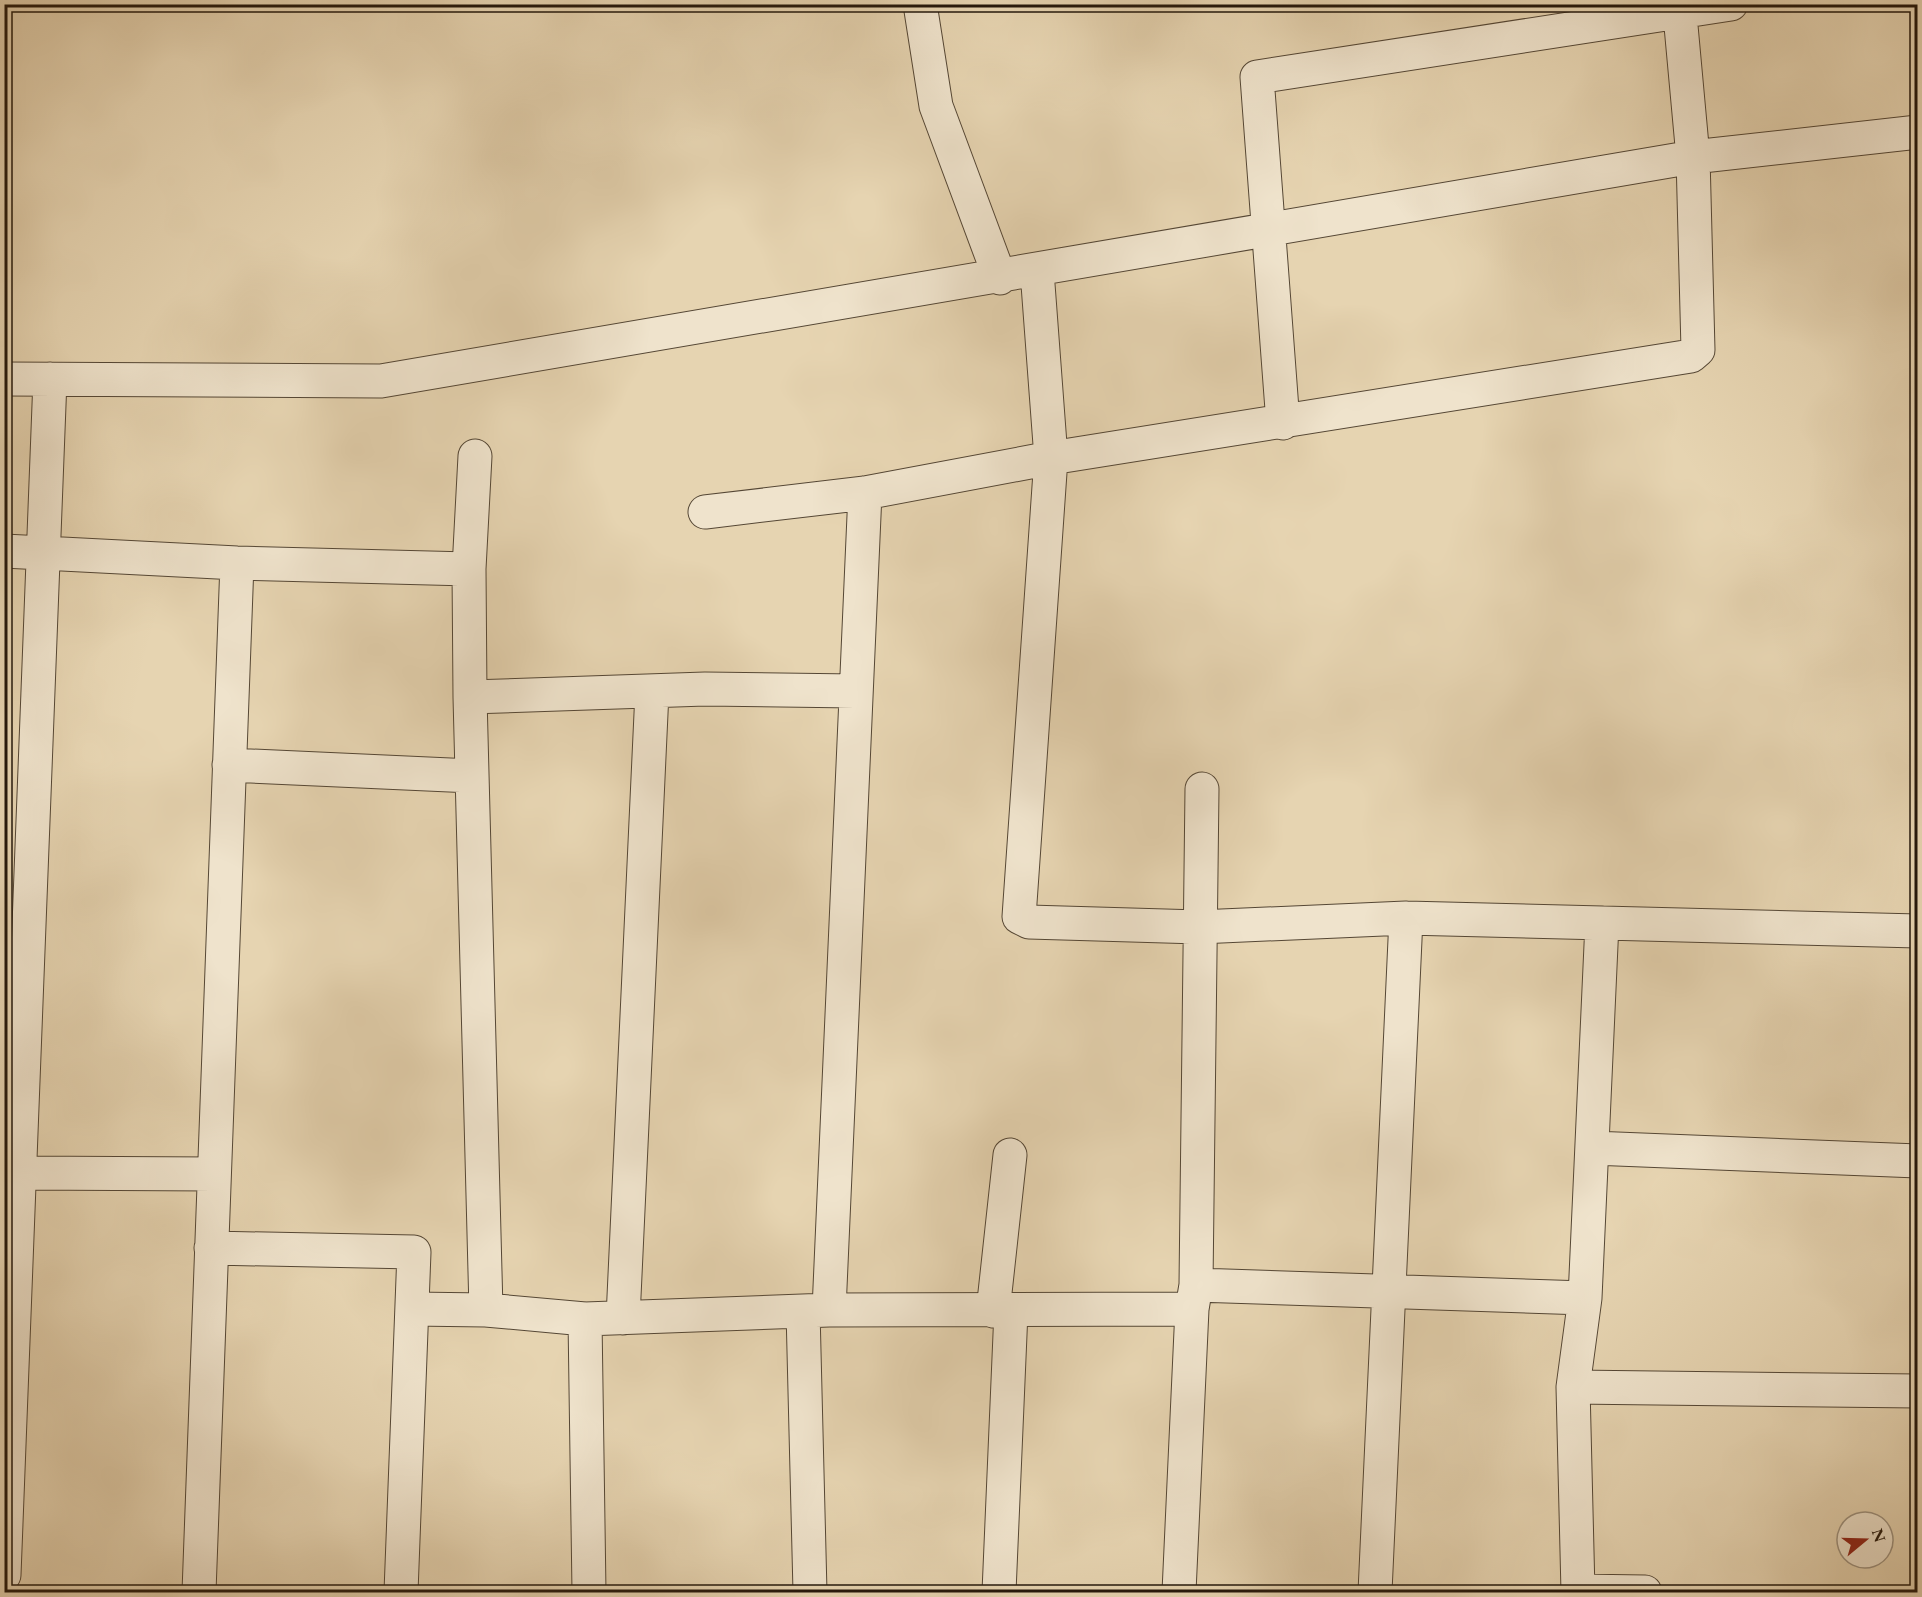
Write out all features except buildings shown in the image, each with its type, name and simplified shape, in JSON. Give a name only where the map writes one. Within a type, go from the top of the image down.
[{"type":"street","points":[[920,4],[936,106],[1000,278]]},
{"type":"street","points":[[1283,423],[1257,77],[1680,8],[1731,4]]},
{"type":"street","points":[[705,512],[865,493],[1051,458],[1283,423],[1692,356],[1698,350],[1693,157],[1680,8]]},
{"type":"street","points":[[4,379],[381,381],[1000,278],[1269,229],[1693,157],[1917,132]]},
{"type":"street","points":[[1037,271],[1051,458],[1019,917],[1029,922],[1199,927],[1406,918],[1917,932]]},
{"type":"street","points":[[4,1575],[15,1156],[50,380]]},
{"type":"street","points":[[476,456],[469,569],[470,697],[486,1310]]},
{"type":"street","points":[[810,1593],[816,1311],[855,691],[865,493]]},
{"type":"street","points":[[4,551],[237,562],[469,569]]},
{"type":"street","points":[[199,1593],[237,562]]},
{"type":"street","points":[[470,697],[705,689],[855,691]]},
{"type":"street","points":[[623,1318],[652,692]]},
{"type":"street","points":[[229,765],[472,776]]},
{"type":"street","points":[[1179,1593],[1194,1297],[1202,789]]},
{"type":"street","points":[[1375,1593],[1406,918]]},
{"type":"street","points":[[1602,923],[1586,1298],[1573,1387],[1578,1592],[1645,1593]]},
{"type":"street","points":[[1592,1148],[1917,1161]]},
{"type":"street","points":[[999,1593],[1002,1311],[1010,1155]]},
{"type":"street","points":[[15,1156],[214,1174]]},
{"type":"street","points":[[211,1248],[414,1252],[401,1593]]},
{"type":"street","points":[[412,1309],[486,1310],[585,1319],[816,1311],[1002,1311],[1194,1297],[1389,1291],[1586,1298]]},
{"type":"street","points":[[585,1319],[589,1593]]},
{"type":"street","points":[[1573,1387],[1917,1391]]}]
